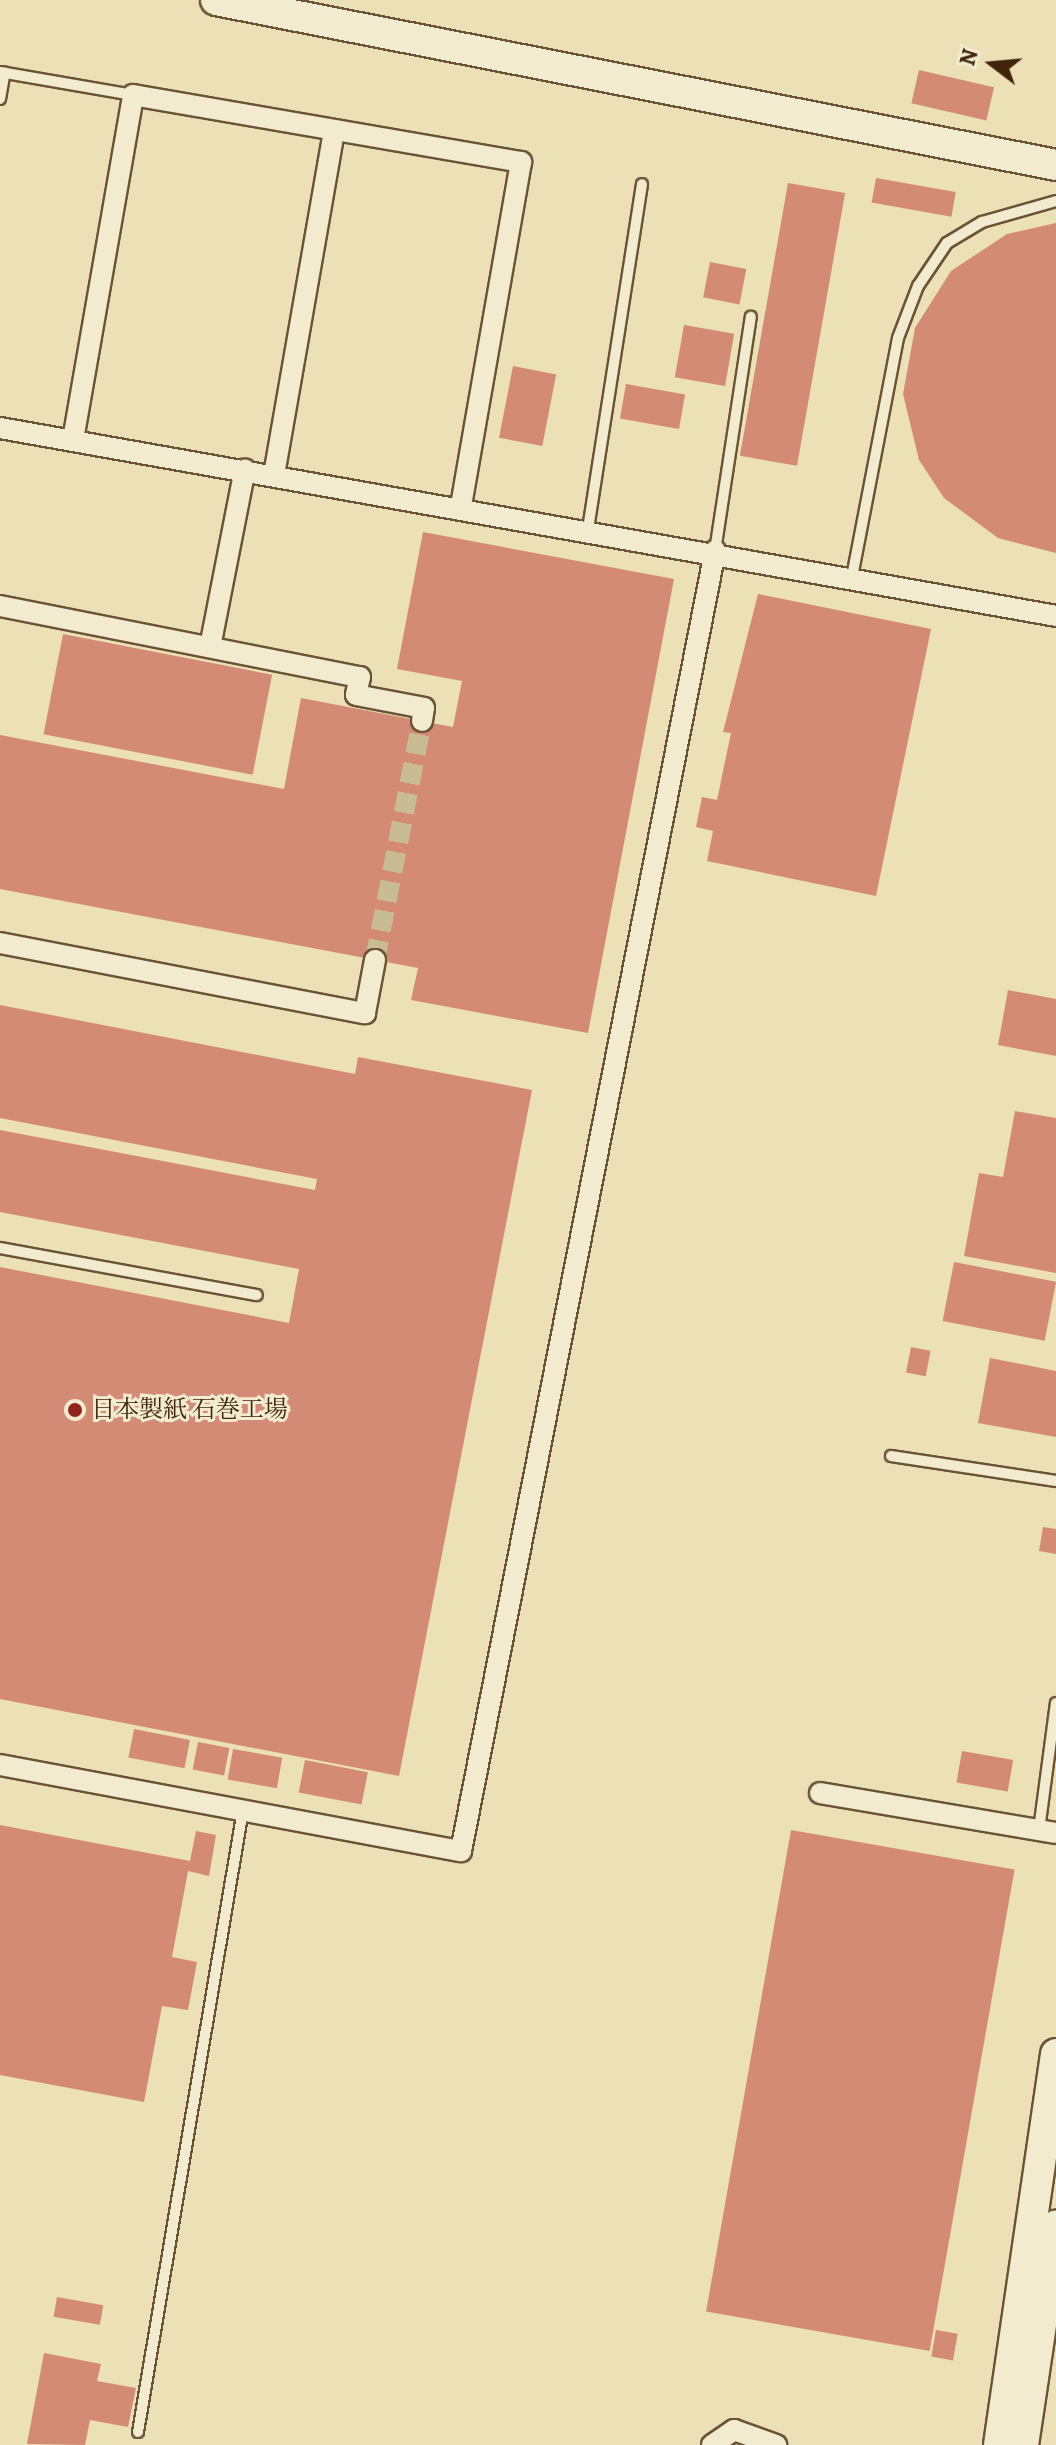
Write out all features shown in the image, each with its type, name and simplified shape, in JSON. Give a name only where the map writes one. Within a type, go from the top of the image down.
[{"type":"street","points":[[216,0],[1056,165]]},
{"type":"street","points":[[73,440],[133,95],[521,162],[461,507]]},
{"type":"street","points":[[274,475],[334,130]]},
{"type":"street","points":[[0,428],[715,551],[1056,616]]},
{"type":"street","points":[[210,647],[245,469]]},
{"type":"street","points":[[0,1765],[461,1851],[715,551]]},
{"type":"street","points":[[0,606],[360,677],[356,695],[424,708],[422,721]]},
{"type":"street","points":[[0,943],[365,1013],[375,960]]},
{"type":"street","points":[[820,1793],[1047,1831]]},
{"type":"street","points":[[999,2445],[1056,2054]]},
{"type":"street","points":[[1023,2445],[1056,2225]]},
{"type":"street","points":[[712,2445],[734,2430],[776,2445]]},
{"type":"lane","points":[[0,99],[2,72],[133,95]]},
{"type":"lane","points":[[588,529],[642,184]]},
{"type":"lane","points":[[852,577],[898,338],[918,286],[947,243],[1032,202],[1056,201]]},
{"type":"lane","points":[[715,551],[751,317]]},
{"type":"lane","points":[[0,1248],[257,1295]]},
{"type":"lane","points":[[891,1456],[1056,1481]]},
{"type":"lane","points":[[1047,1831],[1056,1703]]},
{"type":"lane","points":[[138,2432],[243,1810]]},
{"type":"building","points":[[919,70],[994,87],[986,120],[911,103]]},
{"type":"building","points":[[876,178],[956,192],[951,217],[872,203]]},
{"type":"building","points":[[788,183],[845,193],[797,466],[740,456]]},
{"type":"building","points":[[1056,223],[1056,553],[998,538],[944,498],[919,460],[903,394],[915,328],[951,271],[1007,234]]},
{"type":"building","points":[[710,262],[746,269],[739,304],[703,297]]},
{"type":"building","points":[[684,325],[734,334],[725,386],[675,377]]},
{"type":"building","points":[[513,366],[556,374],[542,446],[499,438]]},
{"type":"building","points":[[626,384],[685,394],[679,429],[620,418]]},
{"type":"building","points":[[423,532],[674,579],[588,1033],[411,1000],[418,968],[0,889],[0,735],[284,789],[301,698],[453,727],[462,681],[397,669]]},
{"type":"building","points":[[758,594],[931,629],[876,896],[707,861],[713,831],[696,827],[702,797],[717,800],[731,733],[723,732]]},
{"type":"building","points":[[63,634],[272,675],[253,775],[44,734]]},
{"type":"building","points":[[1008,990],[1056,999],[1056,1056],[998,1045]]},
{"type":"building","points":[[0,1005],[355,1074],[358,1057],[532,1090],[399,1776],[0,1699],[0,1267],[289,1323],[299,1269],[0,1212],[0,1130],[315,1190],[317,1179],[0,1118]]},
{"type":"building","points":[[1015,1111],[1056,1118],[1056,1273],[964,1256],[979,1173],[1003,1177]]},
{"type":"building","points":[[954,1262],[1056,1282],[1045,1341],[943,1321]]},
{"type":"building","points":[[911,1347],[931,1351],[926,1376],[906,1373]]},
{"type":"building","points":[[990,1358],[1056,1371],[1056,1437],[978,1423]]},
{"type":"building","points":[[1043,1527],[1056,1529],[1056,1554],[1039,1551]]},
{"type":"building","points":[[134,1729],[190,1740],[184,1768],[128,1757]]},
{"type":"building","points":[[198,1742],[229,1748],[224,1776],[193,1769]]},
{"type":"building","points":[[233,1749],[282,1758],[277,1788],[228,1780]]},
{"type":"building","points":[[962,1751],[1013,1760],[1008,1792],[956,1783]]},
{"type":"building","points":[[305,1760],[368,1772],[362,1805],[299,1792]]},
{"type":"building","points":[[0,1825],[190,1861],[196,1831],[216,1835],[209,1876],[188,1871],[172,1957],[197,1962],[188,2010],[162,2006],[144,2102],[0,2075]]},
{"type":"building","points":[[791,1830],[1015,1869],[930,2351],[706,2312]]},
{"type":"building","points":[[57,2297],[103,2305],[100,2325],[54,2317]]},
{"type":"building","points":[[936,2330],[958,2334],[953,2360],[931,2357]]},
{"type":"building","points":[[44,2353],[101,2364],[97,2381],[136,2388],[128,2427],[90,2420],[85,2445],[27,2444]]},
{"type":"tunnel","points":[[375,960],[422,721]]},
{"type":"place","name":"日本製紙 石巻工場","points":[[75,1410]]}]
